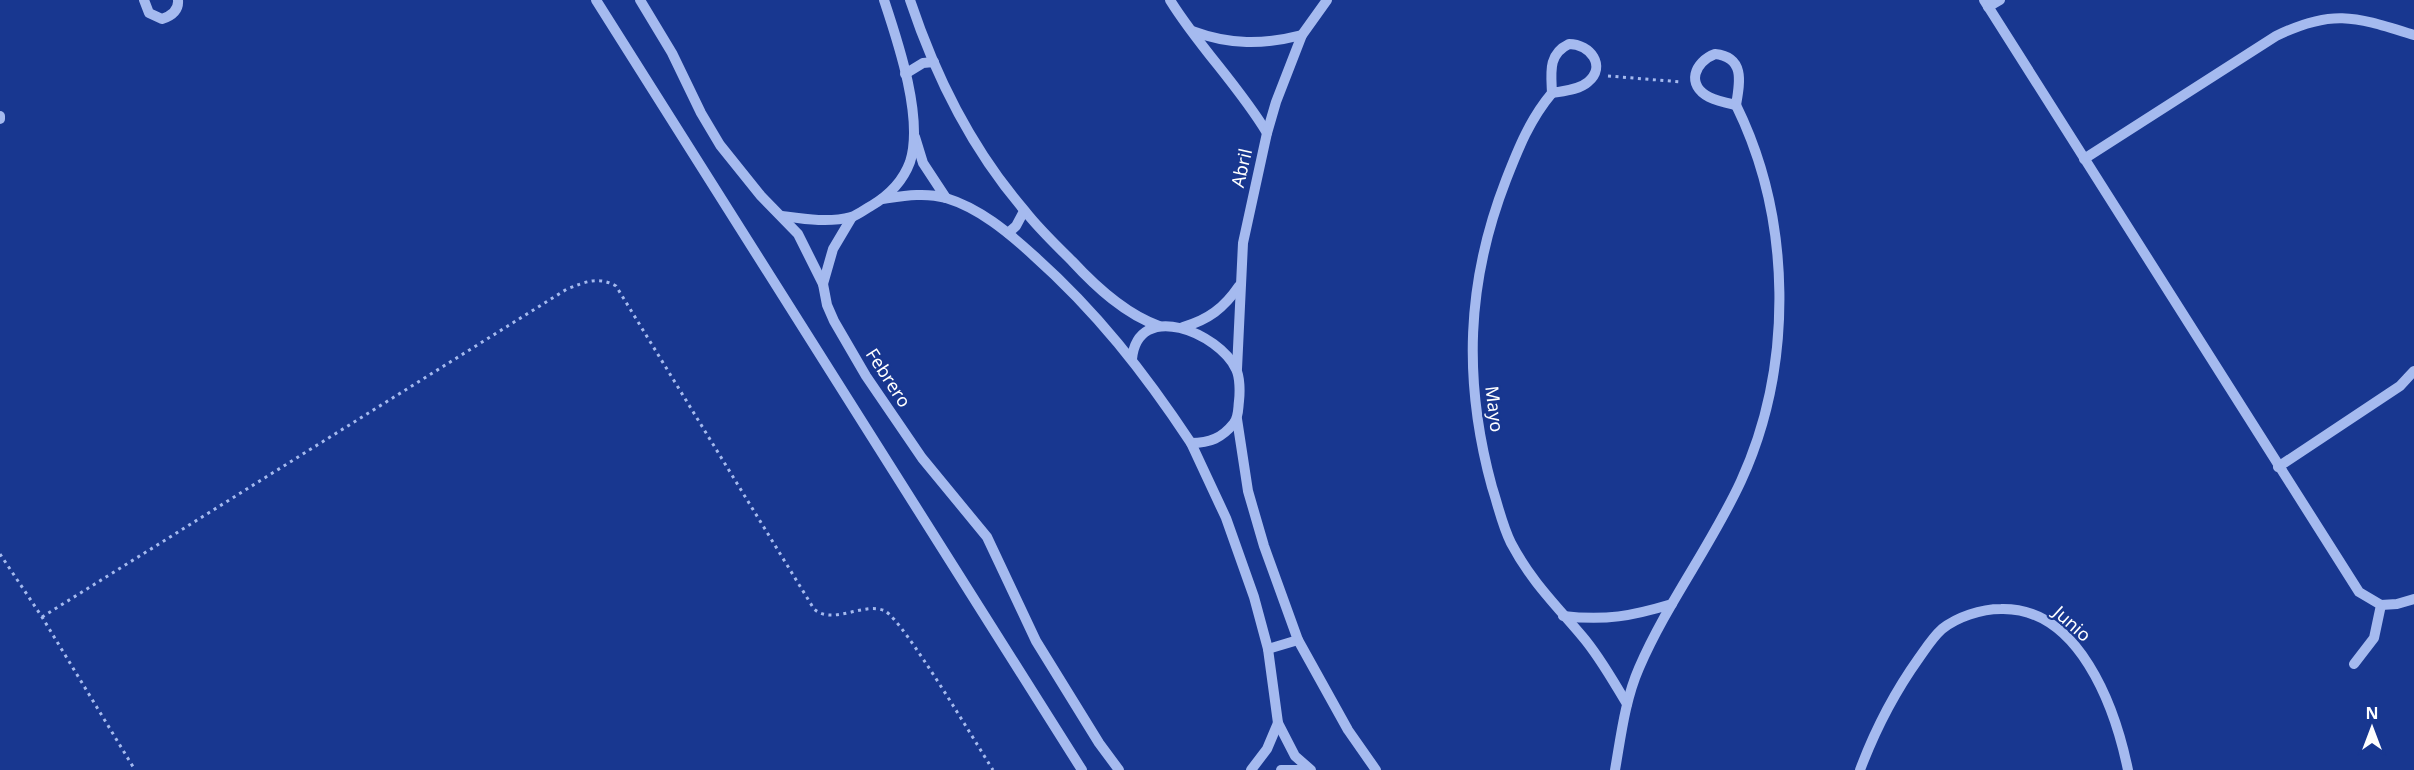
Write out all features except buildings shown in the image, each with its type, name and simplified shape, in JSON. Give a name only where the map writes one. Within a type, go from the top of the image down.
[{"type":"street","points":[[144,0],[149,13],[155,18],[162,19],[176,11],[178,0]]},
{"type":"street","points":[[596,0],[1082,770]]},
{"type":"street","name":"Febrero","points":[[640,0],[672,53],[701,113],[720,145],[761,196],[798,234],[823,284],[827,305],[834,321],[866,376],[922,458],[987,537],[1036,641],[1099,744],[1119,770]]},
{"type":"street","points":[[884,0],[905,74],[914,134],[923,163],[946,198]]},
{"type":"street","points":[[910,0],[934,62],[987,160],[1024,211],[1087,277],[1125,308],[1145,321],[1159,326],[1183,327],[1201,322],[1220,309],[1239,285]]},
{"type":"street","points":[[1170,0],[1257,117],[1267,134]]},
{"type":"street","name":"Abril","points":[[1237,369],[1239,285],[1245,226],[1267,134],[1276,102],[1302,35],[1327,0]]},
{"type":"street","points":[[2000,0],[1986,4],[2359,592],[2381,605],[2397,604],[2414,599]]},
{"type":"street","points":[[2084,159],[2276,36],[2300,24],[2337,17],[2365,19],[2414,35]]},
{"type":"street","points":[[1192,31],[1218,40],[1246,43],[1284,40],[1302,35]]},
{"type":"street","points":[[1569,44],[1578,44],[1588,48],[1596,65],[1594,75],[1580,87],[1552,93],[1551,65],[1554,55],[1560,48],[1569,44]]},
{"type":"street","points":[[1615,770],[1627,704],[1638,671],[1655,633],[1719,525],[1742,480],[1757,441],[1769,399],[1779,318],[1777,249],[1757,155],[1736,105],[1740,77],[1737,67],[1732,60],[1723,55],[1714,54],[1705,58],[1697,65],[1695,74],[1696,84],[1701,92],[1709,97],[1736,105]]},
{"type":"street","points":[[905,74],[923,63],[934,62]]},
{"type":"street","name":"Mayo","points":[[1552,93],[1539,108],[1516,153],[1486,239],[1475,293],[1472,361],[1475,402],[1480,437],[1510,540],[1536,584],[1598,657],[1627,704]]},
{"type":"street","points":[[823,284],[833,249],[852,217],[882,199],[901,180],[910,161],[914,134]]},
{"type":"street","points":[[882,199],[932,195],[946,198],[980,215],[1008,233],[1092,312],[1132,359],[1191,443],[1226,518],[1254,597],[1268,649],[1278,723],[1295,756],[1311,770]]},
{"type":"street","points":[[1008,233],[1016,226],[1024,211]]},
{"type":"street","points":[[782,216],[804,219],[852,217]]},
{"type":"street","points":[[1132,359],[1134,347],[1142,336],[1159,326]]},
{"type":"street","points":[[1183,327],[1203,337],[1227,357],[1237,369],[1240,393],[1237,418],[1248,491],[1279,589],[1298,640],[1348,730],[1376,770]]},
{"type":"street","points":[[2278,467],[2400,386],[2414,371]]},
{"type":"street","points":[[1191,443],[1205,443],[1225,435],[1237,418]]},
{"type":"street","points":[[1563,616],[1608,618],[1635,615],[1672,604]]},
{"type":"street","points":[[2354,664],[2374,638],[2381,605]]},
{"type":"street","name":"Junio","points":[[1860,770],[1871,742],[1900,684],[1941,630],[1970,615],[1991,609],[2012,608],[2032,613],[2048,621],[2065,635],[2082,655],[2096,678],[2121,737],[2128,770]]},
{"type":"street","points":[[1268,649],[1298,640]]},
{"type":"street","points":[[1251,770],[1267,749],[1278,723]]},
{"type":"street","points":[[1281,770],[1302,770]]},
{"type":"path","points":[[1594,75],[1696,84]]},
{"type":"path","points":[[42,617],[567,289],[588,280],[606,280],[616,286],[814,609],[819,614],[832,615],[875,609],[887,612],[911,642],[993,770]]},
{"type":"path","points":[[0,554],[42,617],[135,770]]}]
